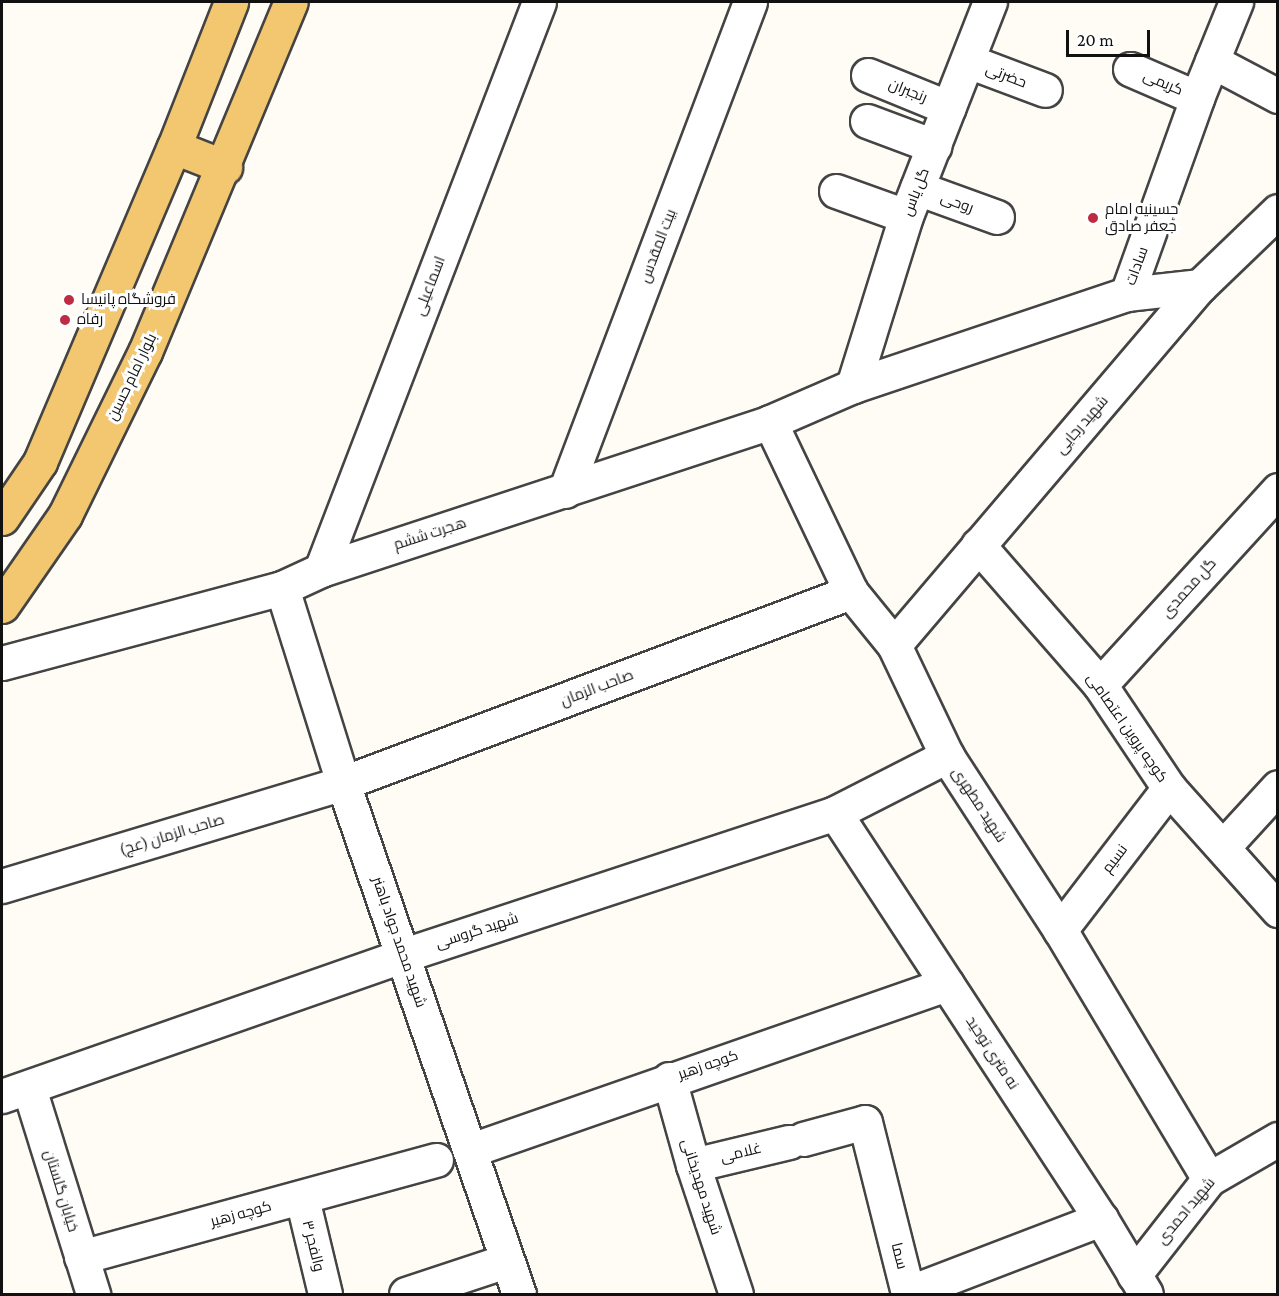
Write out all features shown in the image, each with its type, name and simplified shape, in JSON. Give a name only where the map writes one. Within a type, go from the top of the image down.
[{"type":"main road","points":[[2,518],[40,462],[174,147],[231,2]]},
{"type":"main road","name":"بلوار امام حسین","points":[[2,606],[65,515],[146,352],[225,167],[291,2]]},
{"type":"main road","points":[[174,147],[225,167]]},
{"type":"street","name":"اسماعیلی","points":[[321,570],[539,2]]},
{"type":"street","name":"بیت المقدس","points":[[565,491],[750,2]]},
{"type":"street","name":"گل یاس","points":[[853,386],[911,202],[990,2]]},
{"type":"street","name":"سادات","points":[[853,386],[1127,294],[1197,98],[1236,2]]},
{"type":"street","name":"حضرتی","points":[[968,61],[1045,90]]},
{"type":"street","points":[[1212,61],[1278,96]]},
{"type":"street","name":"کریمی","points":[[1130,69],[1197,98]]},
{"type":"street","name":"رنجبران","points":[[868,75],[949,108]]},
{"type":"street","points":[[867,121],[934,146]]},
{"type":"street","name":"روحی","points":[[836,191],[997,217]]},
{"type":"street","name":"شهید رجایی","points":[[894,645],[1200,286],[1278,211]]},
{"type":"street","points":[[1127,294],[1200,286]]},
{"type":"street","name":"هجرت ششم","points":[[2,663],[282,588],[321,570],[770,422],[853,386]]},
{"type":"street","name":"شهید مطهری","points":[[770,422],[851,592],[894,645],[947,756],[1060,930],[1209,1179]]},
{"type":"street","name":"گل محمدی","points":[[1100,685],[1278,490]]},
{"type":"street","name":"کوچه پروین اعتصامی","points":[[978,545],[1100,685],[1169,788],[1278,910]]},
{"type":"street","name":"شهید محمد جواد باهنر","points":[[282,588],[343,783],[471,1150],[506,1262],[519,1294]]},
{"type":"street","name":"صاحب الزمان","points":[[343,783],[851,592]]},
{"type":"street","name":"شهید گروسی","points":[[15,1092],[404,955],[835,813],[947,756]]},
{"type":"street","name":"صاحب الزمان (عج)","points":[[2,886],[343,783]]},
{"type":"street","points":[[1223,847],[1278,787]]},
{"type":"street","name":"نسیم","points":[[1060,930],[1169,788]]},
{"type":"street","name":"نه متری توحید","points":[[835,813],[1101,1219],[1140,1285]]},
{"type":"street","name":"کوچه زهیر","points":[[471,1150],[669,1079],[947,984]]},
{"type":"street","name":"شهید مهدیخانی","points":[[669,1079],[693,1165],[736,1294]]},
{"type":"street","name":"خیابان گلستان","points":[[15,1092],[81,1257],[93,1294]]},
{"type":"street","name":"سما","points":[[865,1122],[908,1293],[1101,1219]]},
{"type":"street","name":"غلامی","points":[[693,1165],[865,1122]]},
{"type":"street","name":"شهید احمدی","points":[[1140,1285],[1209,1179],[1278,1139]]},
{"type":"street","name":"کوچه زهیر","points":[[81,1257],[436,1160]]},
{"type":"street","name":"والفجر ۳","points":[[302,1198],[325,1294]]},
{"type":"street","points":[[406,1294],[506,1262]]},
{"type":"place","name":"حسینیه امام جعفر صادق","points":[[1093,218]]},
{"type":"place","name":"فروشگاه پانیسا","points":[[69,300]]},
{"type":"place","name":"رفاه","points":[[65,320]]}]
